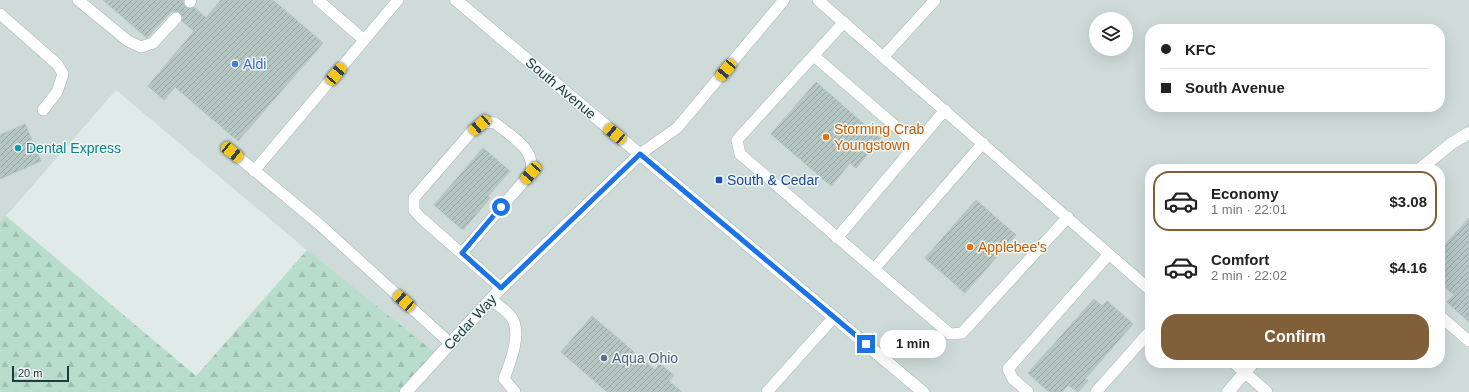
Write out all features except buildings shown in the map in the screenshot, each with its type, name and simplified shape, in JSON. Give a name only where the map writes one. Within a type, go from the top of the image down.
[{"type":"main road","name":"South Avenue","points":[[456,0],[920,391]]},
{"type":"main road","points":[[1426,164],[1452,143],[1469,133]]},
{"type":"main road","name":"Cedar Way","points":[[406,392],[501,288],[640,154]]},
{"type":"main road","points":[[1228,392],[1249,368]]},
{"type":"lane","points":[[78,0],[128,41],[141,47],[153,43],[176,18]]},
{"type":"lane","points":[[318,0],[364,40]]},
{"type":"lane","points":[[254,171],[398,0]]},
{"type":"lane","points":[[640,154],[677,128],[784,0]]},
{"type":"lane","points":[[818,0],[884,56],[1145,286]]},
{"type":"lane","points":[[884,56],[934,0]]},
{"type":"lane","points":[[0,14],[57,64],[63,74],[57,92],[43,110]]},
{"type":"lane","points":[[844,22],[737,140],[740,154],[950,334],[962,333],[1068,217]]},
{"type":"lane","points":[[814,56],[916,144]]},
{"type":"lane","points":[[837,238],[945,110]]},
{"type":"lane","points":[[462,253],[531,173],[532,164],[527,150],[495,123],[490,122],[480,125],[472,132],[414,198],[414,210],[501,288]]},
{"type":"lane","points":[[874,268],[983,144]]},
{"type":"lane","points":[[232,152],[319,224],[450,343]]},
{"type":"lane","points":[[1028,392],[1013,379],[1008,369],[1109,254]]},
{"type":"lane","points":[[491,299],[512,318],[515,335],[512,356],[504,379],[515,392]]},
{"type":"lane","points":[[767,392],[834,317]]},
{"type":"lane","points":[[1445,320],[1469,341]]},
{"type":"lane","points":[[1096,392],[1145,337]]},
{"type":"lane","points":[[1240,368],[1267,392]]},
{"type":"shaded area","points":[[0,0],[1469,0],[1469,392],[406,392],[315,257],[116,90],[0,223]]},
{"type":"green space","points":[[6,216],[196,376],[307,250],[439,356],[406,392],[0,392],[0,223]]},
{"type":"place","name":"Aldi","points":[[235,64]]},
{"type":"place","name":"Storming Crab Youngstown","points":[[826,137]]},
{"type":"place","name":"Dental Express","points":[[18,148]]},
{"type":"place","name":"South & Cedar","points":[[719,180]]},
{"type":"place","name":"Applebee's","points":[[970,247]]},
{"type":"place","name":"Aqua Ohio","points":[[604,358]]},
{"type":"route","points":[[501,207],[462,253],[501,288],[640,154],[866,344]]}]
